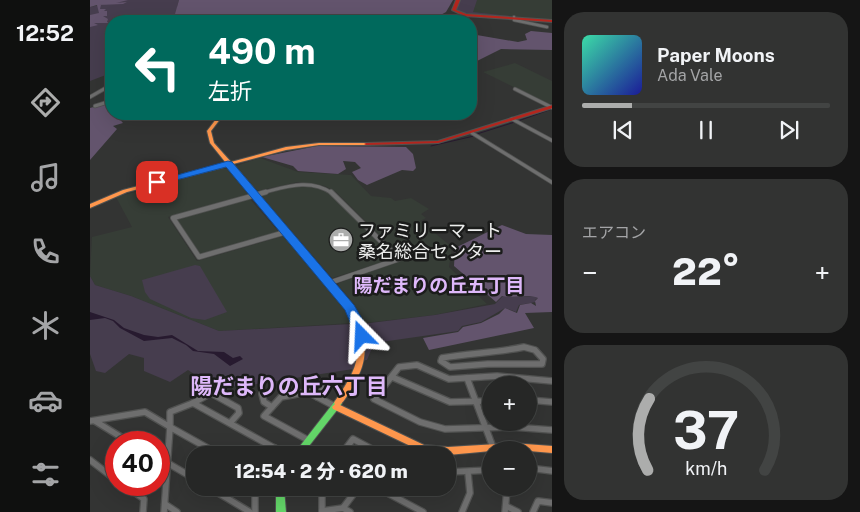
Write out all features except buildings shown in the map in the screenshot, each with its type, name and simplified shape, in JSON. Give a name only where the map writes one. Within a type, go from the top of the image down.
[{"type":"street","points":[[458,0],[454,10],[462,14],[552,21]]},
{"type":"street","points":[[514,17],[514,20],[547,27]]},
{"type":"street","points":[[90,97],[105,88]]},
{"type":"street","points":[[515,89],[552,107]]},
{"type":"street","points":[[95,106],[105,103]]},
{"type":"street","points":[[90,206],[125,191],[286,149],[319,144],[414,144],[438,142],[552,107]]},
{"type":"street","points":[[512,119],[552,141]]},
{"type":"street","points":[[217,120],[209,134],[212,143],[330,283],[354,314],[361,330],[363,355],[356,378],[336,407],[304,446]]},
{"type":"street","points":[[472,133],[552,183]]},
{"type":"street","points":[[286,232],[199,257],[173,218],[292,185],[309,184],[324,188],[332,193],[399,259],[330,283]]},
{"type":"street","points":[[527,347],[535,350],[544,361],[540,365],[529,366],[497,364],[450,368],[441,359],[459,355],[496,354],[527,347]]},
{"type":"street","points":[[482,377],[449,379],[417,365],[399,367],[374,399],[432,426],[461,430],[482,428]]},
{"type":"street","points":[[464,366],[482,415]]},
{"type":"street","points":[[529,366],[532,376]]},
{"type":"street","points":[[392,377],[441,399],[459,403],[482,402]]},
{"type":"street","points":[[537,379],[552,381]]},
{"type":"street","points":[[317,396],[331,380]]},
{"type":"street","points":[[308,440],[264,416],[281,397],[308,392],[396,438],[423,448],[459,451],[482,450]]},
{"type":"street","points":[[170,431],[170,412],[176,408],[193,403],[211,393],[238,408],[239,413],[230,423]]},
{"type":"street","points":[[262,394],[264,402],[272,407]]},
{"type":"street","points":[[537,401],[552,402]]},
{"type":"street","points":[[193,403],[271,446]]},
{"type":"street","points":[[92,421],[146,412],[204,446]]},
{"type":"street","points":[[92,421],[110,431]]},
{"type":"street","points":[[537,429],[552,430]]},
{"type":"street","points":[[348,446],[353,439],[366,446]]},
{"type":"street","points":[[537,448],[552,450]]},
{"type":"street","points":[[90,460],[105,472]]},
{"type":"street","points":[[170,463],[186,473]]},
{"type":"street","points":[[537,469],[552,471]]},
{"type":"street","points":[[456,472],[482,471]]},
{"type":"street","points":[[462,512],[471,496],[471,482],[468,472]]},
{"type":"street","points":[[141,496],[144,498],[144,512]]},
{"type":"street","points":[[164,512],[166,496]]},
{"type":"street","points":[[223,496],[250,512]]},
{"type":"street","points":[[255,496],[255,512]]},
{"type":"street","points":[[280,496],[281,512]]},
{"type":"street","points":[[322,496],[322,511],[344,508],[350,512]]},
{"type":"street","points":[[344,508],[352,496]]},
{"type":"street","points":[[393,496],[423,512]]},
{"type":"street","points":[[507,496],[506,509],[518,512]]},
{"type":"street","points":[[533,512],[538,501],[552,503]]},
{"type":"street","points":[[165,504],[177,512]]},
{"type":"shaded area","points":[[90,0],[128,0],[116,3],[127,2],[123,4],[99,5],[101,5],[100,9],[106,9],[104,11],[107,11],[107,15],[103,16],[105,17],[105,23],[94,23],[98,25],[90,27],[90,15],[99,13],[97,5],[90,7]]},
{"type":"shaded area","points":[[123,0],[179,0],[177,7],[180,15],[105,15],[105,75],[90,81],[90,7]]},
{"type":"shaded area","points":[[179,0],[453,0],[446,12],[441,15],[175,14]]},
{"type":"shaded area","points":[[460,0],[552,0],[552,20],[469,15]]},
{"type":"shaded area","points":[[460,0],[477,0],[473,12],[520,17],[460,13],[455,10]]},
{"type":"shaded area","points":[[531,31],[552,33],[552,50],[501,49],[477,61],[477,35],[518,42],[527,40],[525,34]]},
{"type":"shaded area","points":[[515,63],[552,81],[552,103],[548,104],[483,72]]},
{"type":"shaded area","points":[[105,104],[105,120],[120,120],[123,123],[113,126],[117,129],[90,160],[90,108]]},
{"type":"shaded area","points":[[317,146],[406,147],[413,154],[416,168],[413,171],[402,170],[367,185],[358,180],[352,172],[361,168],[355,162],[343,161],[346,169],[338,174],[298,171],[293,166],[262,157]]},
{"type":"shaded area","points":[[260,158],[298,172],[351,175],[371,196],[391,198],[395,201],[411,198],[429,209],[421,214],[426,218],[420,221],[452,247],[449,267],[487,304],[434,315],[365,323],[354,304],[338,285],[339,283],[404,259],[336,192],[325,186],[298,182],[257,191],[236,166]]},
{"type":"shaded area","points":[[222,168],[227,169],[250,195],[168,217],[197,261],[284,236],[343,307],[352,323],[219,331],[131,296],[95,285],[90,276],[92,237],[132,227],[116,197]]},
{"type":"shaded area","points":[[306,185],[317,187],[331,194],[394,257],[393,259],[332,278],[261,196],[288,187]]},
{"type":"shaded area","points":[[249,198],[277,232],[200,255],[177,220]]},
{"type":"shaded area","points":[[502,225],[526,234],[552,235],[552,312],[525,313],[534,328],[429,350],[423,338],[458,332],[463,327],[481,323],[499,314],[505,308],[517,313],[520,305],[531,303],[536,306],[535,301],[538,298],[529,296],[502,296],[496,302],[454,266],[455,248]]},
{"type":"shaded area","points":[[195,265],[200,266],[227,312],[205,320],[191,318],[150,299],[145,292],[142,280]]},
{"type":"shaded area","points":[[90,276],[95,285],[131,296],[219,331],[370,323],[435,315],[495,304],[503,296],[538,298],[535,300],[536,302],[519,305],[516,312],[505,308],[481,322],[462,326],[458,331],[374,343],[367,360],[356,361],[353,369],[238,387],[203,380],[188,370],[170,382],[144,371],[144,358],[129,354],[105,373],[96,371],[90,354]]},
{"type":"shaded area","points":[[90,312],[114,320],[124,328],[144,335],[158,337],[172,335],[198,351],[224,352],[233,358],[240,356],[243,359],[230,366],[214,354],[193,351],[172,338],[144,341],[120,328],[113,321],[105,318],[90,320]]},
{"type":"waterway","points":[[518,121],[552,109]]},
{"type":"waterway","points":[[477,134],[515,122]]},
{"type":"waterway","points":[[431,146],[474,136]]},
{"type":"traffic: fast","points":[[304,446],[338,403]]},
{"type":"traffic: fast","points":[[280,496],[281,512]]},
{"type":"traffic: slow","points":[[217,120],[209,131],[212,143],[350,307],[360,335],[361,357],[354,378],[338,403]]},
{"type":"traffic: slow","points":[[90,206],[125,191],[286,149],[319,144],[366,144]]},
{"type":"traffic: slow","points":[[336,407],[423,448],[448,451],[512,446],[552,450]]},
{"type":"traffic: jam","points":[[458,0],[454,10],[465,15]]},
{"type":"traffic: jam","points":[[477,16],[552,21]]},
{"type":"traffic: jam","points":[[366,144],[438,142],[552,106]]},
{"type":"place","name":"ファミリーマート 桑名総合センター","points":[[341,240]]},
{"type":"district","name":"陽だまりの丘五丁目","points":[[439,285]]},
{"type":"district","name":"陽だまりの丘六丁目","points":[[289,386]]},
{"type":"route","points":[[157,182],[228,164],[350,308],[358,322],[362,336]]}]
